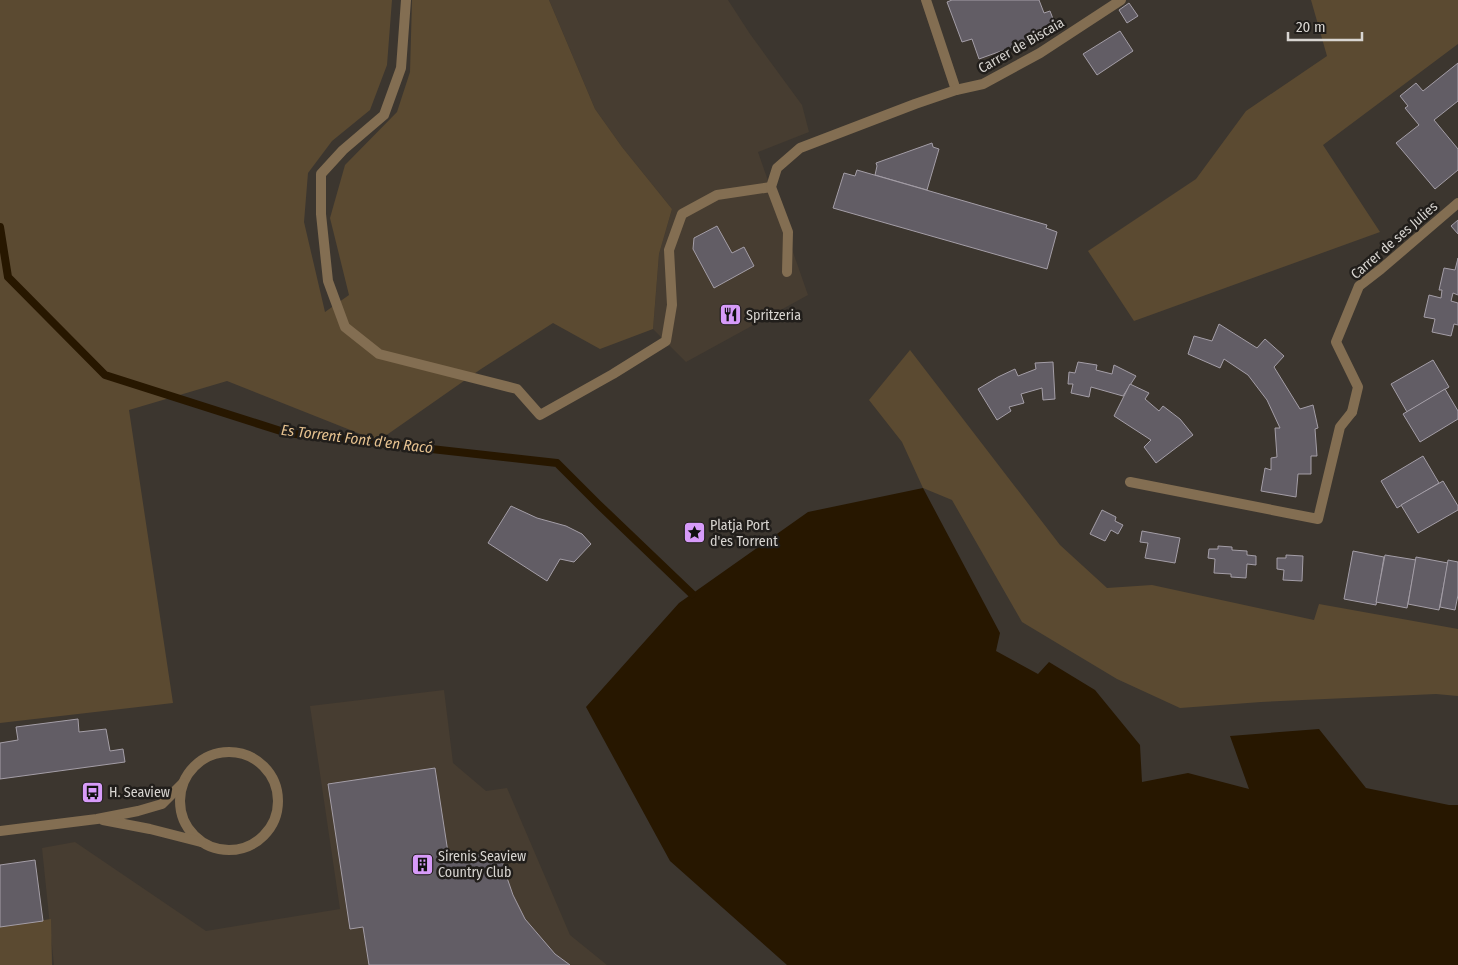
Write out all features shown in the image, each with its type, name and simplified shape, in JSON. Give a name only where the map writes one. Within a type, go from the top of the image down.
[{"type":"street","points":[[406,0],[401,68],[384,115],[343,150],[321,174],[321,214],[328,281],[345,327],[380,354],[517,389],[540,415],[613,374],[666,341],[672,305],[669,250],[682,214],[717,195],[771,187],[788,232],[787,272]]},
{"type":"street","points":[[926,0],[956,90]]},
{"type":"street","name":"Carrer de Biscaia","points":[[771,187],[777,168],[800,148],[915,104],[956,90],[983,84],[1040,53],[1121,0]]},
{"type":"street","name":"Carrer de ses Julies","points":[[1130,482],[1318,519],[1340,427],[1352,412],[1358,387],[1336,342],[1359,286],[1458,203]]},
{"type":"street","points":[[0,832],[97,819],[162,804],[183,783],[190,770],[203,759],[220,752],[233,752],[250,756],[264,766],[274,780],[279,797],[277,814],[268,833],[254,844],[237,850],[220,850],[204,843],[150,829],[97,819]]},
{"type":"street","points":[[183,783],[179,804],[182,815],[189,830],[204,843]]},
{"type":"shaded area","points":[[0,0],[392,0],[387,65],[370,110],[332,141],[308,173],[304,222],[325,312],[349,295],[330,218],[345,165],[397,112],[410,72],[412,0],[549,0],[595,109],[622,147],[672,209],[659,254],[653,329],[600,349],[553,323],[481,369],[378,441],[227,381],[129,410],[173,703],[0,723]]},
{"type":"shaded area","points":[[549,0],[728,0],[750,34],[802,105],[809,132],[758,152],[808,295],[686,362],[653,329],[659,254],[672,209],[622,147],[595,109]]},
{"type":"shaded area","points":[[1311,0],[1458,0],[1458,44],[1323,145],[1380,232],[1134,321],[1088,251],[1196,179],[1246,111],[1327,56]]},
{"type":"shaded area","points":[[910,350],[1060,545],[1107,588],[1152,585],[1314,620],[1319,604],[1458,629],[1458,696],[1436,694],[1261,702],[1180,708],[1117,679],[1022,622],[952,500],[923,488],[902,442],[869,400]]},
{"type":"shaded area","points":[[923,488],[1000,633],[996,651],[1038,674],[1049,662],[1095,690],[1140,745],[1142,782],[1188,773],[1249,789],[1230,736],[1319,729],[1366,788],[1449,805],[1458,805],[1458,965],[787,965],[670,861],[586,707],[679,603],[808,512]]},
{"type":"shaded area","points":[[444,690],[453,763],[486,791],[507,788],[570,935],[607,965],[54,965],[42,848],[75,842],[206,931],[340,909],[310,706]]},
{"type":"shaded area","points":[[51,919],[52,965],[0,965],[0,927]]},
{"type":"building","points":[[952,0],[1039,0],[1044,13],[1050,11],[1055,24],[1038,30],[1040,37],[979,59],[972,39],[962,42],[947,2]]},
{"type":"building","points":[[1129,3],[1138,16],[1127,23],[1119,10]]},
{"type":"building","points":[[1120,31],[1133,51],[1097,75],[1083,54]]},
{"type":"building","points":[[1458,63],[1458,101],[1434,120],[1458,149],[1458,170],[1435,189],[1396,143],[1419,125],[1405,108],[1408,106],[1400,96],[1416,83],[1423,91]]},
{"type":"building","points":[[932,143],[933,147],[939,149],[927,190],[875,175],[876,163]]},
{"type":"building","points":[[857,170],[1047,225],[1046,228],[1057,232],[1047,269],[833,208],[844,173],[855,176]]},
{"type":"building","points":[[1458,220],[1458,234],[1451,226]]},
{"type":"building","points":[[717,226],[732,253],[744,247],[754,266],[714,288],[693,249],[694,238]]},
{"type":"building","points":[[1458,258],[1458,295],[1453,293],[1451,301],[1458,303],[1458,325],[1454,324],[1451,336],[1432,332],[1435,319],[1424,317],[1429,295],[1441,298],[1442,290],[1439,290],[1444,268],[1455,270]]},
{"type":"building","points":[[1219,324],[1257,348],[1265,339],[1284,356],[1274,367],[1300,409],[1313,405],[1318,428],[1315,429],[1317,456],[1311,456],[1311,474],[1298,474],[1296,497],[1261,491],[1265,468],[1271,470],[1271,458],[1277,457],[1275,428],[1280,428],[1267,400],[1248,375],[1224,359],[1220,368],[1188,354],[1194,336],[1212,341]]},
{"type":"building","points":[[1433,360],[1449,387],[1407,412],[1391,384]]},
{"type":"building","points":[[1053,362],[1055,399],[1043,400],[1042,388],[1021,394],[1024,403],[1009,407],[1011,411],[997,420],[978,389],[1015,369],[1018,376],[1036,369],[1035,363]]},
{"type":"building","points":[[1078,362],[1097,365],[1096,370],[1112,374],[1114,365],[1136,376],[1123,396],[1091,387],[1089,397],[1071,393],[1073,384],[1068,384],[1069,372],[1075,373]]},
{"type":"building","points":[[1130,384],[1149,393],[1145,399],[1159,411],[1163,406],[1180,419],[1193,435],[1156,463],[1144,447],[1151,440],[1114,416]]},
{"type":"building","points":[[1445,389],[1458,411],[1458,419],[1420,442],[1403,414]]},
{"type":"building","points":[[1423,456],[1439,483],[1397,508],[1381,481]]},
{"type":"building","points":[[1443,481],[1458,506],[1458,510],[1418,533],[1401,505]]},
{"type":"building","points":[[511,506],[537,518],[566,526],[582,534],[591,544],[574,562],[560,559],[547,581],[488,543]]},
{"type":"building","points":[[1102,510],[1116,517],[1115,521],[1123,525],[1118,534],[1111,530],[1105,541],[1090,534]]},
{"type":"building","points":[[1142,531],[1180,538],[1175,563],[1145,558],[1148,543],[1140,542]]},
{"type":"building","points":[[1218,546],[1232,547],[1232,550],[1247,551],[1247,555],[1256,556],[1256,565],[1247,564],[1246,578],[1231,577],[1231,574],[1214,573],[1215,559],[1208,558],[1209,549],[1218,549]]},
{"type":"building","points":[[1353,551],[1384,557],[1376,605],[1344,599]]},
{"type":"building","points":[[1286,555],[1303,556],[1302,581],[1283,580],[1284,570],[1277,569],[1277,558],[1286,558]]},
{"type":"building","points":[[1385,555],[1416,560],[1407,608],[1376,602]]},
{"type":"building","points":[[1416,557],[1448,563],[1439,610],[1408,604]]},
{"type":"building","points":[[1448,560],[1458,562],[1458,595],[1455,610],[1440,607]]},
{"type":"building","points":[[78,719],[79,732],[106,729],[110,751],[123,749],[125,762],[0,779],[0,743],[18,740],[16,727]]},
{"type":"building","name":"Sirenis Seaview Country Club","points":[[435,768],[449,859],[501,851],[504,869],[513,895],[525,919],[555,954],[570,965],[369,965],[363,927],[350,929],[328,784]]},
{"type":"building","points":[[35,860],[43,921],[0,927],[0,865]]},
{"type":"waterway","name":"Es Torrent Font d'en Racó","points":[[0,227],[8,277],[105,375],[287,433],[557,463],[692,594]]},
{"type":"place","name":"Spritzeria","points":[[730,315]]},
{"type":"place","name":"Platja Port d'es Torrent","points":[[694,533]]},
{"type":"place","name":"H. Seaview","points":[[93,792]]},
{"type":"place","name":"Sirenis Seaview Country Club","points":[[422,864]]}]
